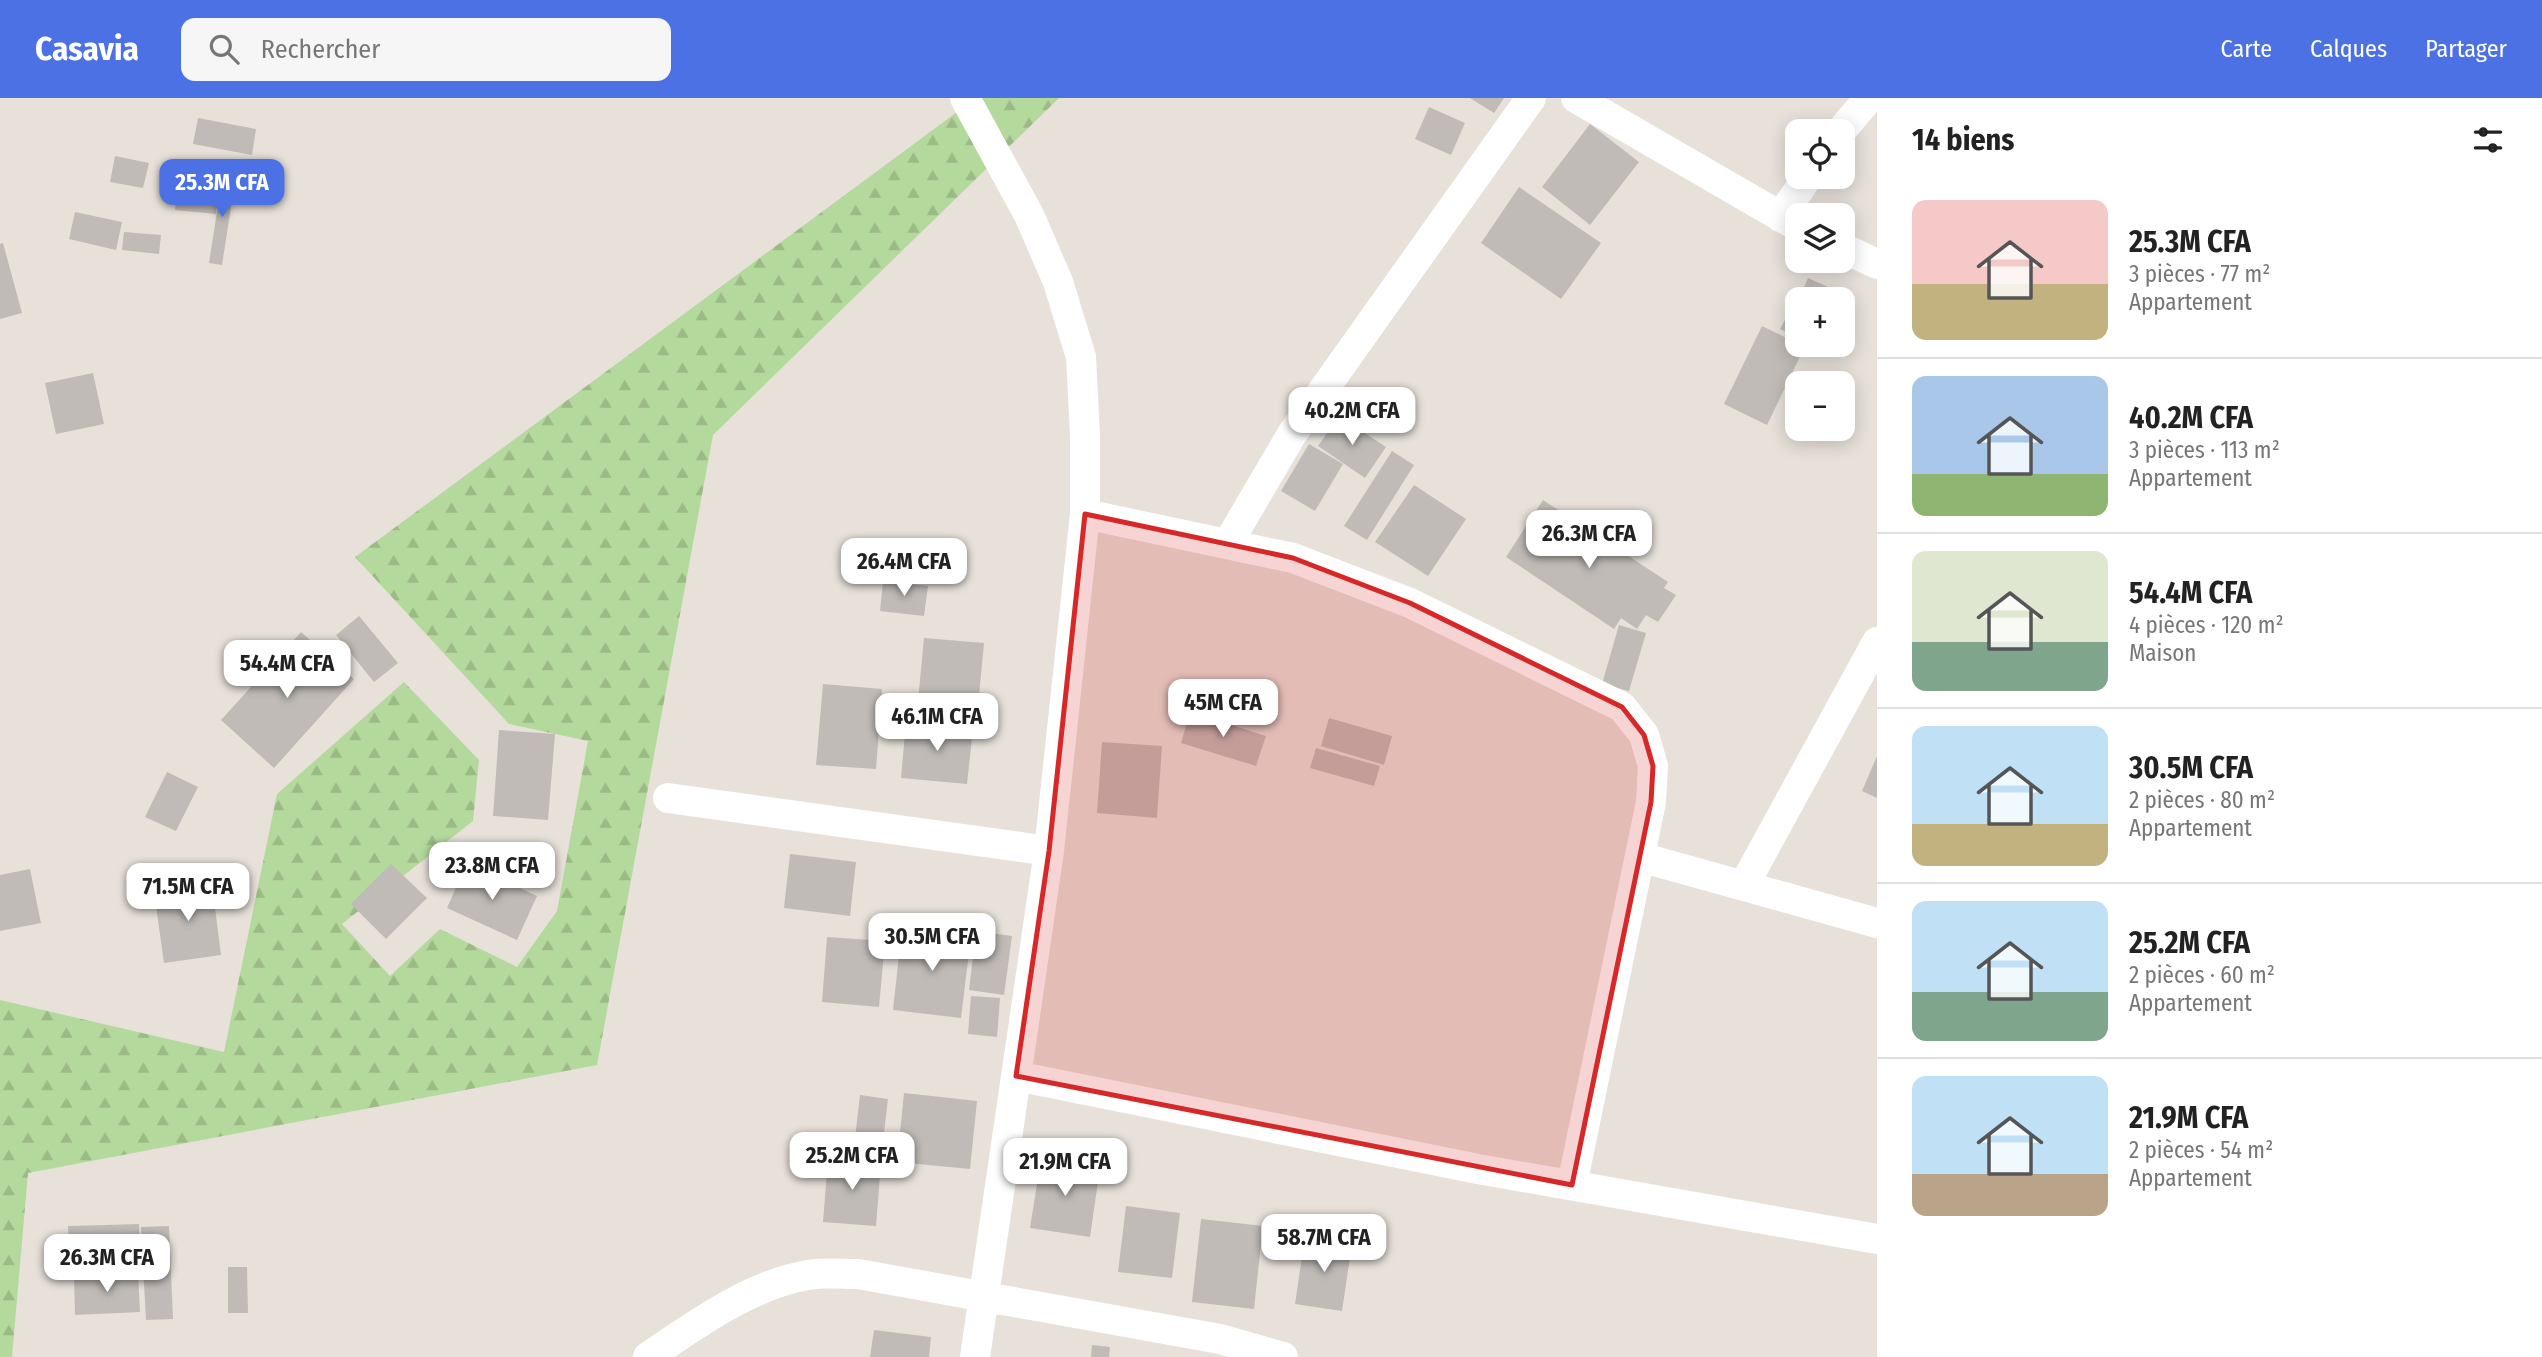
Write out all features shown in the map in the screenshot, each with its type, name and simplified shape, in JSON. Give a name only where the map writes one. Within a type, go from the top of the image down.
[{"type":"street","points":[[965,98],[1034,226],[1058,282],[1081,357],[1085,514],[1049,851],[975,1357]]},
{"type":"street","points":[[1228,543],[1292,434],[1531,98]]},
{"type":"street","points":[[1576,98],[1785,219]]},
{"type":"street","points":[[1852,119],[1869,98]]},
{"type":"street","points":[[1855,254],[1877,264]]},
{"type":"street","points":[[1085,514],[1293,558],[1410,603],[1622,707],[1644,735],[1653,766],[1651,802],[1572,1185]]},
{"type":"street","points":[[1744,885],[1877,642]]},
{"type":"street","points":[[668,797],[1049,851]]},
{"type":"street","points":[[1640,857],[1877,923]]},
{"type":"street","points":[[1016,1076],[1572,1185],[1877,1239]]},
{"type":"street","points":[[648,1357],[688,1330],[761,1289],[809,1275],[858,1274],[1220,1339],[1283,1357]]},
{"type":"highlighted area","points":[[1085,514],[1293,558],[1410,603],[1622,707],[1644,735],[1653,766],[1651,802],[1572,1185],[1016,1076],[1049,851]]},
{"type":"green space","points":[[976,98],[1059,98],[713,435],[597,1065],[28,1173],[12,1357],[0,1357],[0,1000],[224,1052],[277,794],[404,682],[479,760],[473,821],[342,924],[390,976],[440,929],[517,967],[557,911],[588,741],[509,724],[355,557]]},
{"type":"building","points":[[1470,98],[1504,98],[1494,113]]},
{"type":"building","points":[[1429,107],[1465,123],[1451,155],[1415,139]]},
{"type":"building","points":[[198,118],[256,129],[252,155],[193,144]]},
{"type":"building","points":[[1590,124],[1639,162],[1590,225],[1542,187]]},
{"type":"building","points":[[115,156],[149,163],[143,188],[110,182]]},
{"type":"building","points":[[223,173],[236,175],[222,265],[209,263]]},
{"type":"building","points":[[178,180],[219,184],[216,214],[175,210]]},
{"type":"building","points":[[1519,187],[1601,243],[1561,299],[1481,243]]},
{"type":"building","points":[[75,212],[122,222],[116,250],[69,239]]},
{"type":"building","points":[[124,232],[161,235],[159,254],[122,250]]},
{"type":"building","points":[[3,243],[22,313],[0,319],[0,244]]},
{"type":"building","points":[[1808,278],[1828,287],[1804,287]]},
{"type":"building","points":[[1762,326],[1785,337],[1785,357],[1800,357],[1793,371],[1785,371],[1785,388],[1767,425],[1724,404]]},
{"type":"building","points":[[93,373],[104,424],[56,434],[45,383]]},
{"type":"building","points":[[1339,416],[1386,447],[1365,478],[1318,446]]},
{"type":"building","points":[[1309,444],[1343,464],[1315,511],[1281,491]]},
{"type":"building","points":[[1392,451],[1414,465],[1367,540],[1344,526]]},
{"type":"building","points":[[1414,485],[1466,519],[1428,576],[1375,542]]},
{"type":"building","points":[[1543,500],[1668,582],[1664,588],[1676,595],[1658,622],[1646,615],[1637,629],[1621,618],[1614,629],[1506,557]]},
{"type":"building","points":[[883,581],[928,586],[924,616],[880,611]]},
{"type":"building","points":[[359,616],[398,663],[374,682],[336,635]]},
{"type":"building","points":[[1619,625],[1646,633],[1629,691],[1602,684]]},
{"type":"building","points":[[301,632],[354,679],[274,768],[221,720]]},
{"type":"building","points":[[924,638],[984,643],[978,706],[918,701]]},
{"type":"building","points":[[823,684],[882,689],[876,769],[816,765]]},
{"type":"building","points":[[1190,712],[1266,736],[1256,766],[1181,743]]},
{"type":"building","points":[[1329,718],[1392,736],[1384,765],[1321,746]]},
{"type":"building","points":[[906,722],[973,729],[967,784],[901,778]]},
{"type":"building","points":[[499,730],[555,734],[548,820],[493,816]]},
{"type":"building","points":[[1102,742],[1162,746],[1157,818],[1097,813]]},
{"type":"building","points":[[1316,748],[1380,766],[1374,786],[1310,768]]},
{"type":"building","points":[[1877,756],[1877,798],[1862,791]]},
{"type":"building","points":[[167,772],[198,787],[176,831],[145,817]]},
{"type":"building","points":[[790,854],[856,862],[850,916],[784,908]]},
{"type":"building","points":[[467,863],[537,896],[517,940],[447,908]]},
{"type":"building","points":[[391,864],[427,898],[386,939],[351,904]]},
{"type":"building","points":[[30,869],[41,923],[0,931],[0,875]]},
{"type":"building","points":[[212,884],[221,955],[164,963],[154,892]]},
{"type":"building","points":[[902,928],[971,936],[961,1018],[893,1010]]},
{"type":"building","points":[[976,931],[1012,936],[1004,995],[969,990]]},
{"type":"building","points":[[827,937],[885,941],[879,1007],[822,1002]]},
{"type":"building","points":[[971,996],[1000,998],[997,1037],[968,1034]]},
{"type":"building","points":[[904,1093],[977,1101],[970,1169],[897,1162]]},
{"type":"building","points":[[860,1095],[888,1099],[881,1158],[853,1155]]},
{"type":"building","points":[[828,1159],[881,1163],[876,1226],[823,1222]]},
{"type":"building","points":[[1041,1159],[1100,1168],[1090,1237],[1030,1228]]},
{"type":"building","points":[[1126,1206],[1180,1213],[1172,1278],[1118,1272]]},
{"type":"building","points":[[1201,1219],[1263,1226],[1254,1309],[1192,1302]]},
{"type":"building","points":[[139,1224],[141,1269],[70,1272],[68,1226]]},
{"type":"building","points":[[169,1226],[173,1319],[146,1320],[141,1227]]},
{"type":"building","points":[[1305,1237],[1352,1244],[1342,1311],[1295,1304]]},
{"type":"building","points":[[228,1267],[247,1267],[248,1313],[228,1313]]},
{"type":"building","points":[[138,1272],[140,1312],[75,1315],[74,1275]]},
{"type":"building","points":[[874,1330],[931,1337],[929,1357],[870,1357]]},
{"type":"building","points":[[1092,1345],[1110,1347],[1109,1357],[1091,1357]]}]
